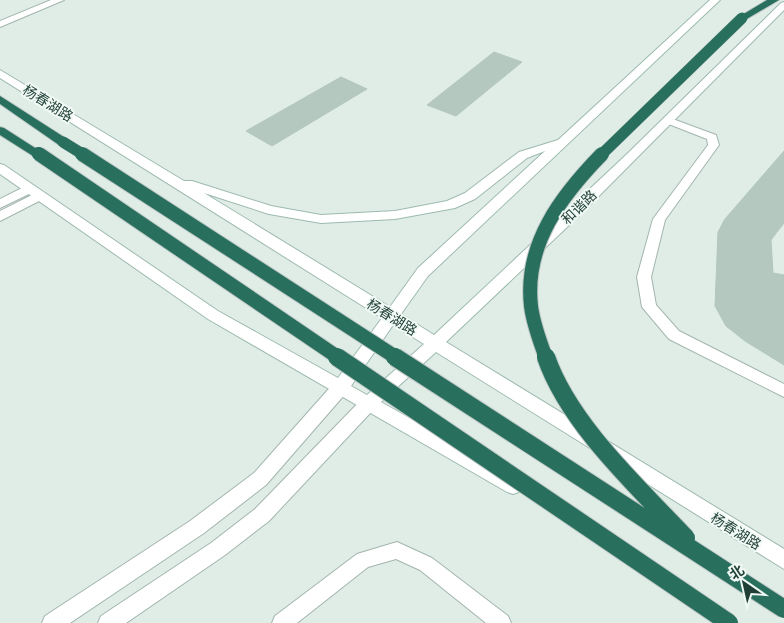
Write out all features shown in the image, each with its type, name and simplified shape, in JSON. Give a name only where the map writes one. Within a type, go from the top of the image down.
[{"type":"highway","points":[[703,556],[590,433],[556,383],[546,359],[531,306],[532,265],[537,245],[558,204],[573,184],[657,98],[742,18],[780,7]]},
{"type":"highway","points":[[0,100],[784,609]]},
{"type":"highway","points":[[0,130],[729,623]]},
{"type":"main road","points":[[0,24],[59,0]]},
{"type":"main road","points":[[52,623],[197,527],[254,484],[340,388],[423,272],[715,0]]},
{"type":"main road","name":"和谐路","points":[[108,623],[218,549],[262,515],[368,404],[435,344],[670,121],[780,7]]},
{"type":"main road","name":"杨春湖路","points":[[0,73],[784,560]]},
{"type":"main road","points":[[167,178],[268,210],[321,219],[395,215],[450,205],[470,196],[523,155],[563,141]]},
{"type":"main road","points":[[0,168],[212,315],[502,479],[737,623]]},
{"type":"main road","points":[[0,204],[33,192]]},
{"type":"main road","points":[[0,217],[33,192]]},
{"type":"lane","points":[[670,121],[712,136],[714,145],[659,219],[644,277],[648,307],[674,334],[784,391]]},
{"type":"lane","points":[[282,623],[363,560],[397,550],[426,564],[500,623]]},
{"type":"building","points":[[494,52],[522,62],[456,116],[427,105]]},
{"type":"building","points":[[341,77],[367,89],[272,146],[246,131]]},
{"type":"building","points":[[784,151],[784,223],[771,240],[773,273],[784,275],[784,365],[745,341],[726,326],[715,306],[718,232],[725,219]]}]
